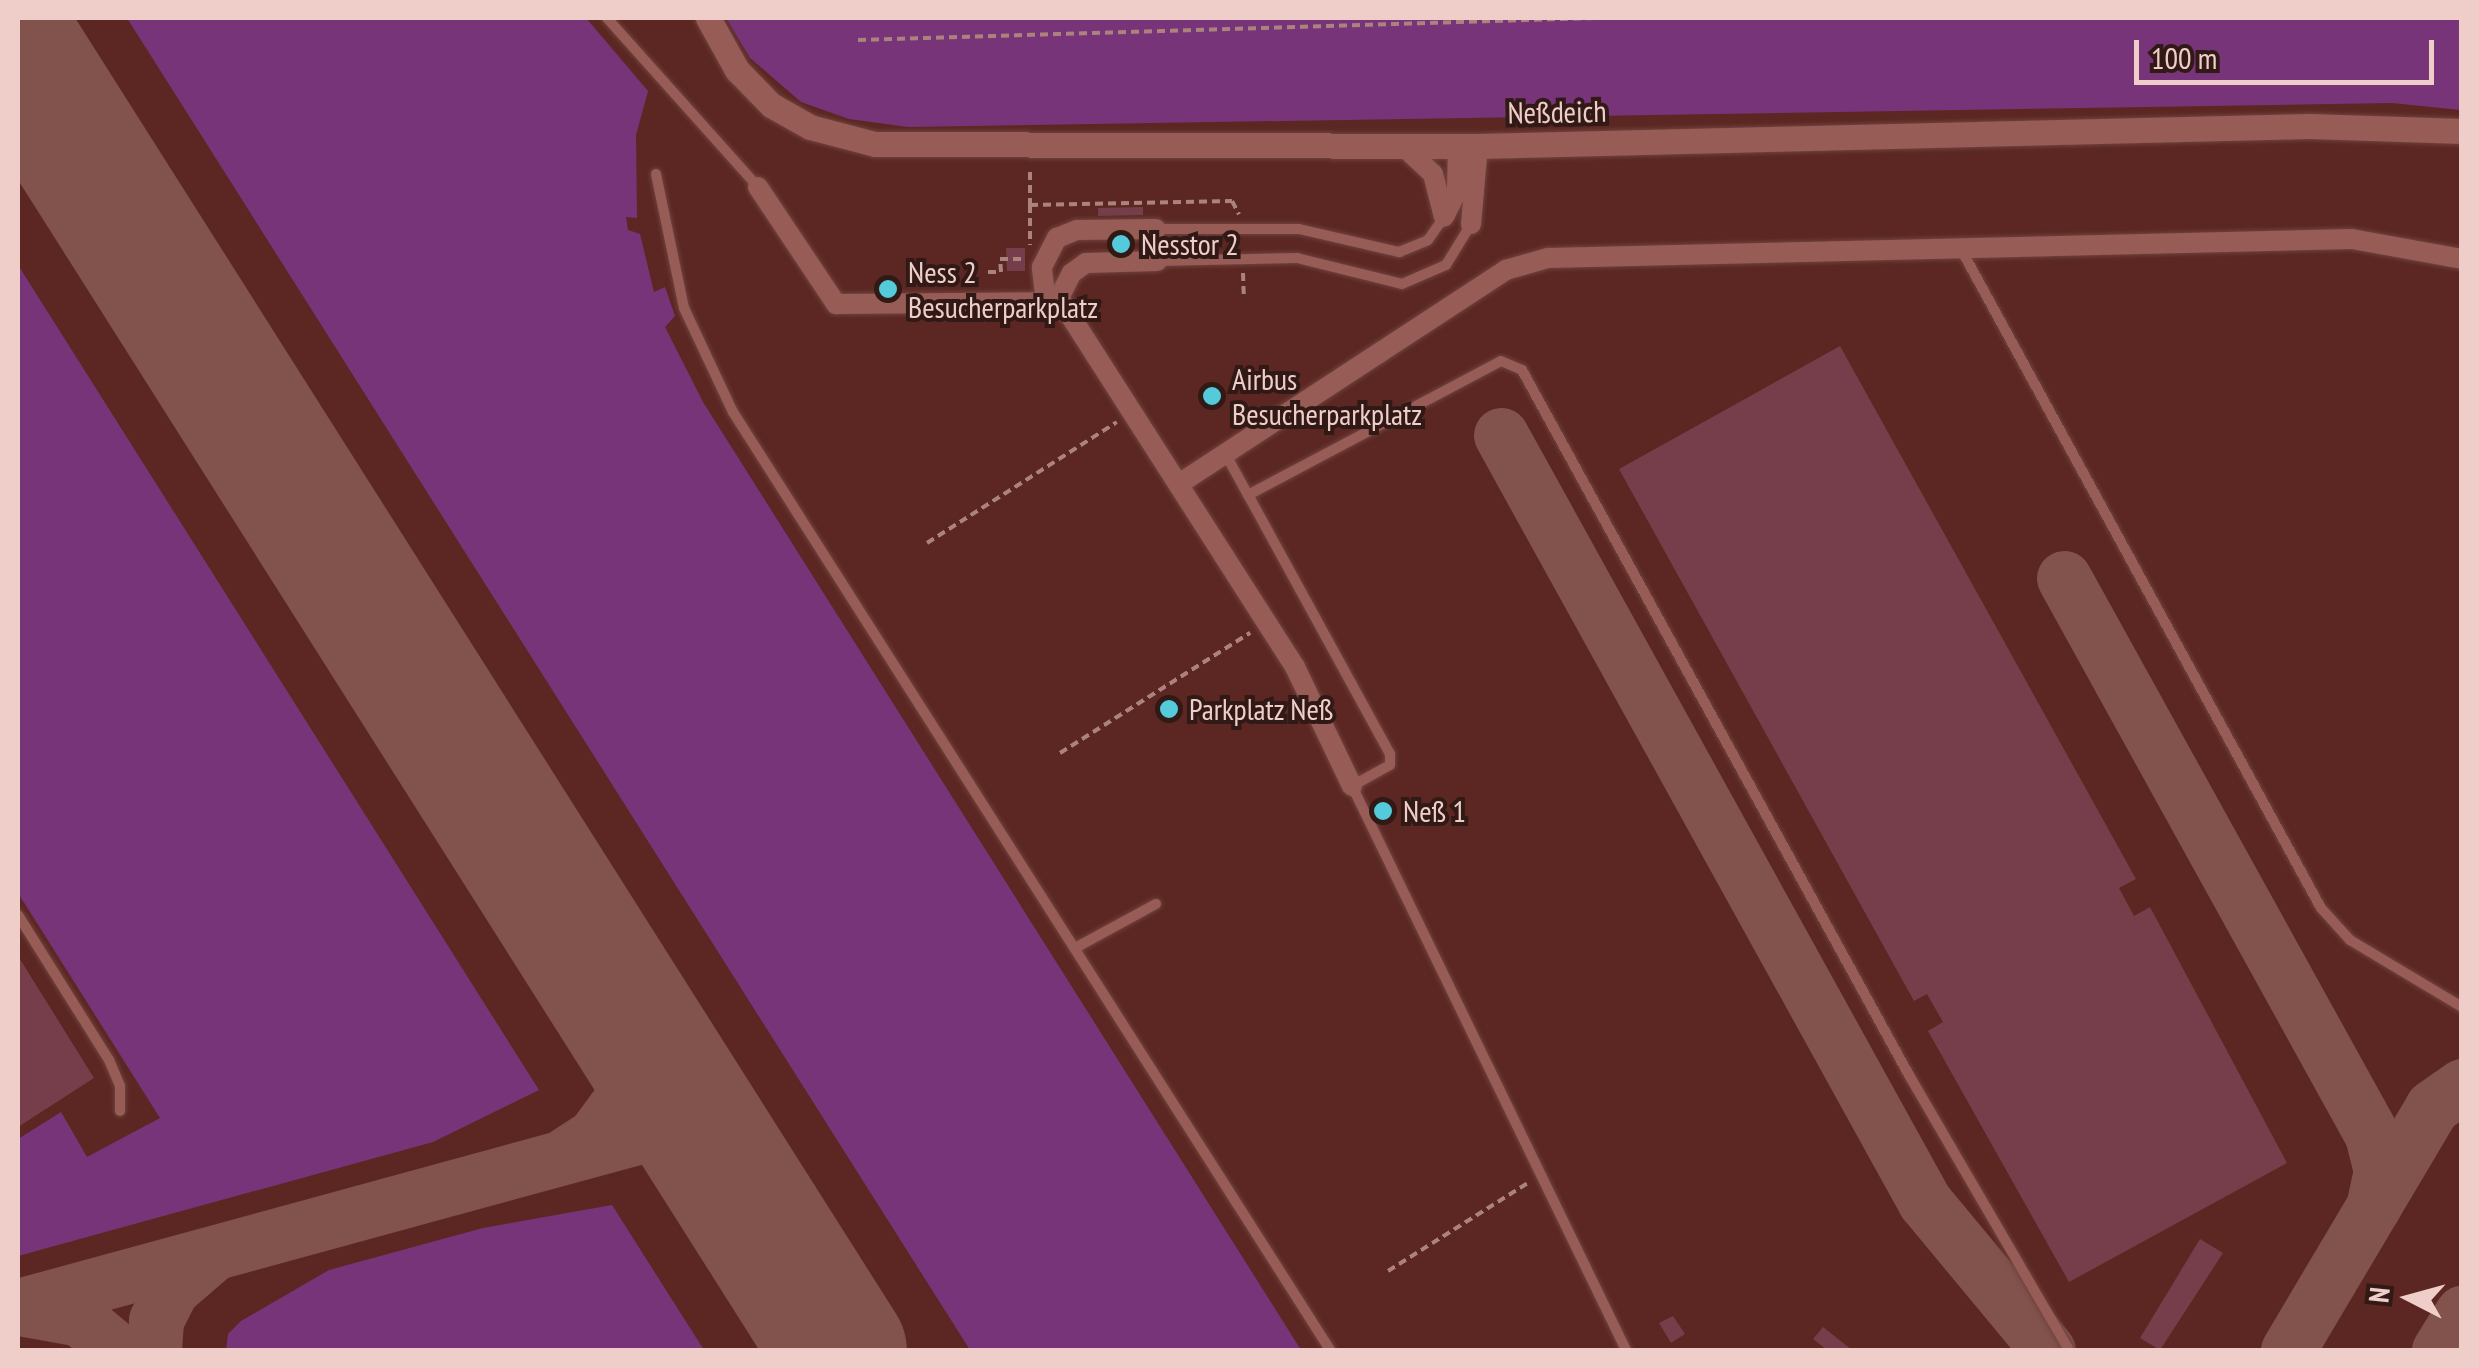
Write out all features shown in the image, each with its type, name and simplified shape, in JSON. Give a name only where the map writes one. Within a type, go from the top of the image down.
[{"type":"street","name":"Neßdeich","points":[[708,18],[738,70],[771,104],[810,127],[855,140],[1468,146],[2310,126],[2462,130]]},
{"type":"street","points":[[1403,146],[1433,174],[1444,217]]},
{"type":"street","points":[[1444,217],[1457,190],[1468,146]]},
{"type":"street","points":[[1468,146],[1471,224]]},
{"type":"street","points":[[758,187],[836,304],[1052,300]]},
{"type":"street","points":[[1156,229],[1077,230],[1050,246],[1041,279],[1133,412],[1266,622],[1352,786]]},
{"type":"street","points":[[1179,484],[1522,264],[1567,257],[1962,251],[2352,239],[2462,259]]},
{"type":"street","points":[[1052,300],[1072,273],[1086,263],[1157,261]]},
{"type":"lane","points":[[608,18],[758,187]]},
{"type":"lane","points":[[656,174],[662,225],[684,308],[734,412],[1330,1350]]},
{"type":"lane","points":[[1156,229],[1299,229],[1399,252],[1428,240],[1444,217]]},
{"type":"lane","points":[[1157,261],[1297,258],[1402,284],[1446,265],[1471,224]]},
{"type":"lane","points":[[1962,251],[2321,908],[2350,940],[2462,1007]]},
{"type":"lane","points":[[1248,495],[1494,363],[1518,366],[1909,1075],[2069,1350]]},
{"type":"lane","points":[[1225,453],[1391,756],[1387,767],[1352,786],[1626,1350]]},
{"type":"lane","points":[[1077,947],[1156,904]]},
{"type":"lane","points":[[18,915],[109,1060],[120,1086],[120,1111]]},
{"type":"path","points":[[858,40],[1597,18]]},
{"type":"path","points":[[988,272],[1001,272],[1000,259],[1030,259],[1030,206]]},
{"type":"path","points":[[926,544],[1133,412]]},
{"type":"path","points":[[1060,754],[1266,622]]},
{"type":"path","points":[[1388,1271],[1541,1175]]},
{"type":"shaded area","points":[[127,18],[586,18],[648,91],[636,135],[637,218],[626,217],[628,230],[640,234],[654,292],[665,287],[675,316],[665,327],[703,402],[1301,1350],[970,1350]]},
{"type":"shaded area","points":[[726,18],[2461,18],[2461,110],[2392,103],[908,127],[849,119],[801,102],[750,58]]},
{"type":"shaded area","points":[[18,265],[539,1090],[433,1142],[18,1256],[18,1139],[61,1112],[87,1157],[160,1118],[18,893]]},
{"type":"shaded area","points":[[612,1205],[704,1350],[226,1350],[228,1334],[241,1321],[329,1270],[483,1228]]},
{"type":"building","points":[[1143,207],[1143,215],[1098,216],[1098,208]]},
{"type":"building","points":[[1006,248],[1025,248],[1025,271],[1007,271]]},
{"type":"building","points":[[1840,346],[2136,879],[2119,888],[2134,916],[2150,907],[2287,1163],[2069,1282],[1928,1031],[1943,1022],[1927,994],[1914,1001],[1619,469]]},
{"type":"building","points":[[18,956],[94,1078],[18,1127]]},
{"type":"building","points":[[2200,1239],[2223,1253],[2160,1350],[2140,1338]]},
{"type":"building","points":[[1673,1316],[1685,1334],[1671,1343],[1659,1323]]},
{"type":"building","points":[[1823,1327],[1852,1350],[1827,1350],[1813,1339]]},
{"type":"taxiway","points":[[1501,435],[1925,1202],[2048,1350]]},
{"type":"taxiway","points":[[2064,578],[2372,1135],[2381,1170],[2373,1207]]},
{"type":"taxiway","points":[[566,1154],[594,1136],[619,1102],[627,1078],[628,1017]]},
{"type":"taxiway","points":[[2288,1350],[2432,1107],[2462,1086]]},
{"type":"taxiway","points":[[18,1306],[659,1131],[691,1133],[714,1153]]},
{"type":"taxiway","points":[[154,1350],[156,1320],[172,1289],[214,1253]]},
{"type":"taxiway","points":[[19,1308],[80,1319],[117,1350]]},
{"type":"taxiway","points":[[2439,1350],[2462,1313]]},
{"type":"runway","points":[[18,54],[839,1350]]},
{"type":"place","name":"Nesstor 2","points":[[1121,244]]},
{"type":"place","name":"Ness 2 Besucherparkplatz","points":[[888,289]]},
{"type":"place","name":"Airbus Besucherparkplatz","points":[[1212,396]]},
{"type":"place","name":"Parkplatz Neß","points":[[1169,709]]},
{"type":"place","name":"Neß 1","points":[[1383,811]]}]
